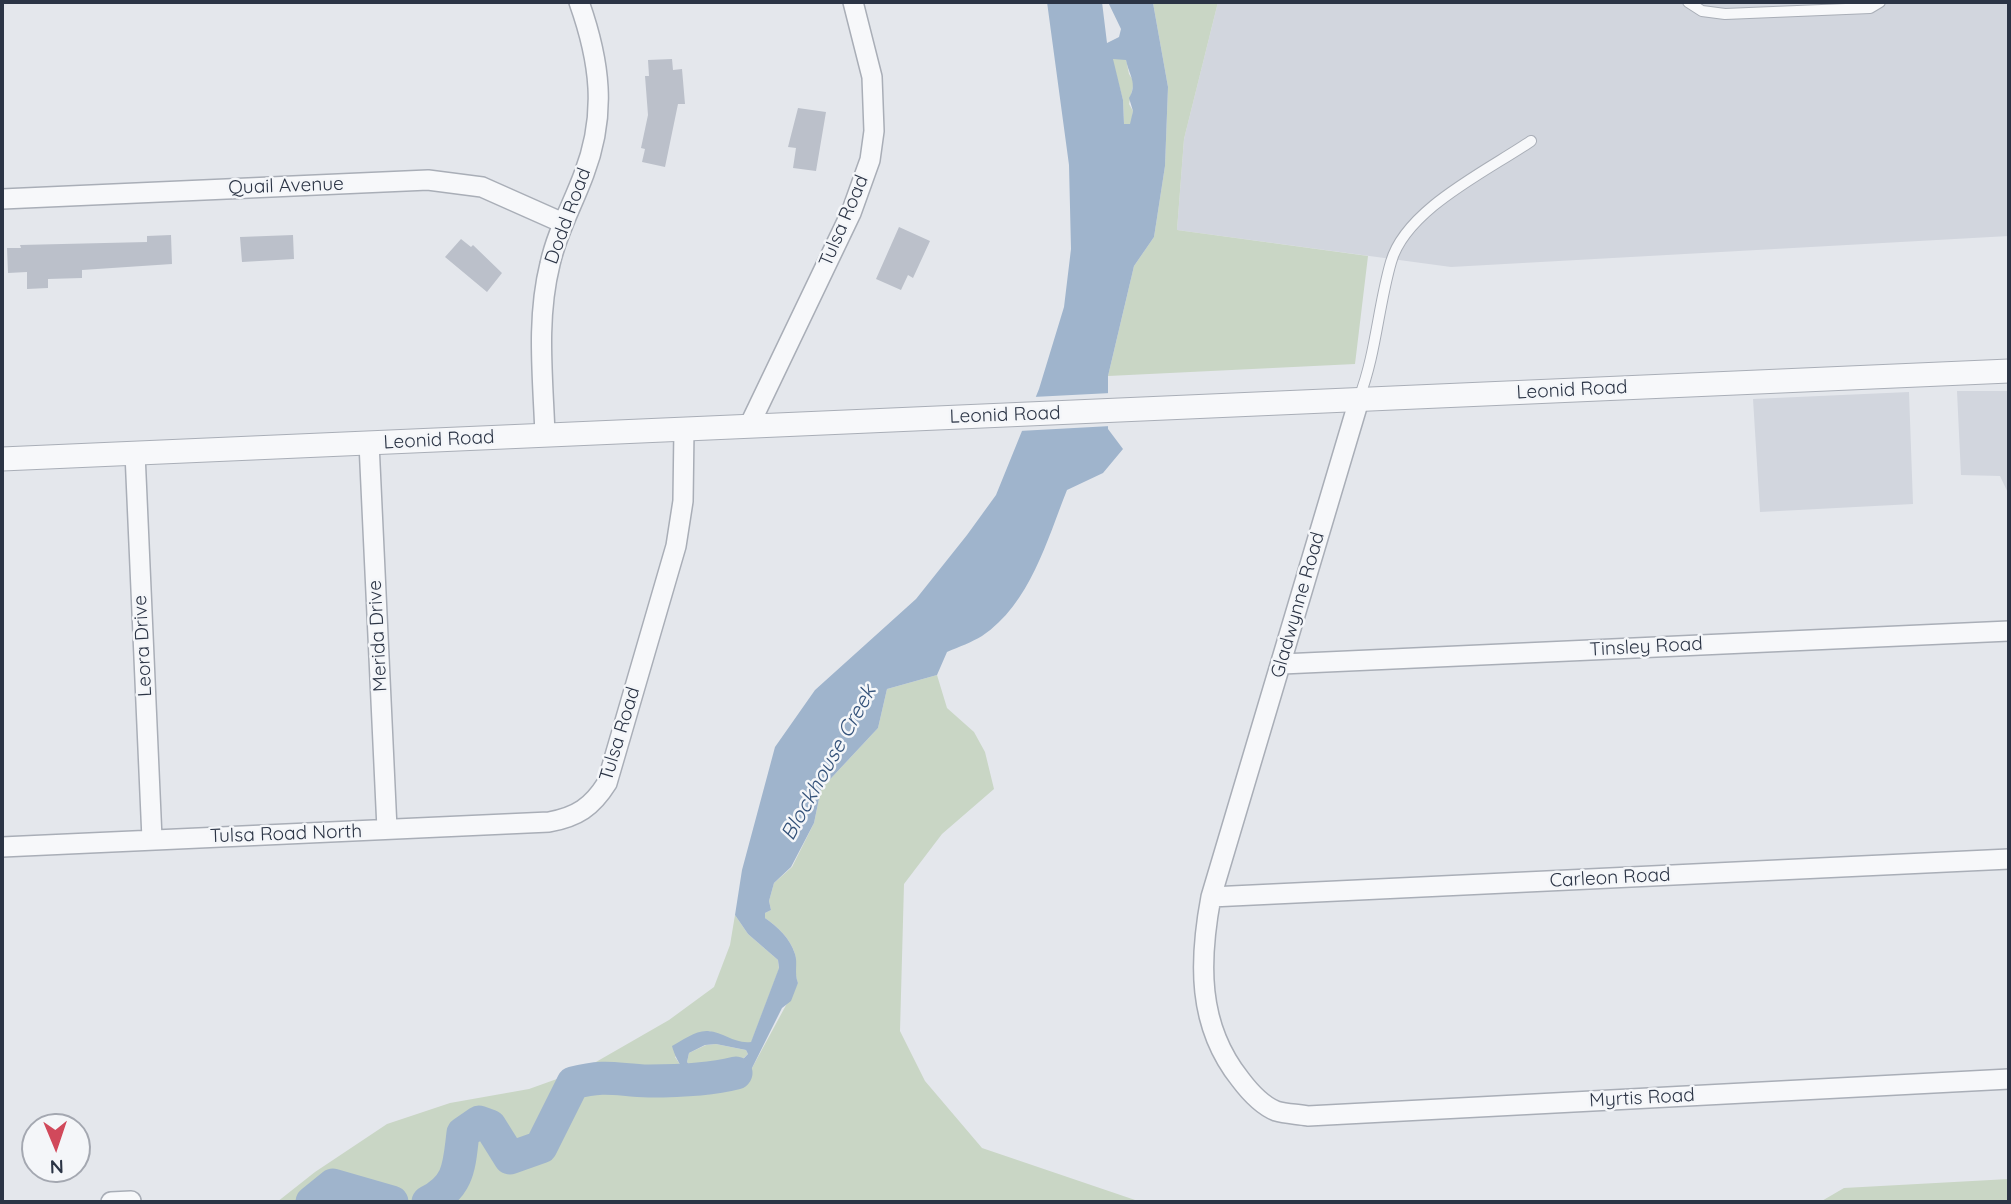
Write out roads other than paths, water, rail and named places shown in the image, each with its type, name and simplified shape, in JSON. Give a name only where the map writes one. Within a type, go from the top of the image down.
[{"type":"street","name":"Dodd Road","points":[[545,435],[541,332],[544,296],[550,263],[563,223],[585,172],[600,105],[593,42],[579,2]]},
{"type":"street","name":"Tulsa Road","points":[[748,426],[851,213],[870,160],[874,131],[873,77],[853,2]]},
{"type":"street","name":"Quail Avenue","points":[[2,199],[428,180],[482,187],[563,223]]},
{"type":"street","name":"Leonid Road","points":[[2,459],[2009,371]]},
{"type":"street","name":"Gladwynne Road","points":[[1275,1111],[1253,1095],[1228,1065],[1203,998],[1202,970],[1211,897],[1282,664],[1349,426],[1359,400]]},
{"type":"street","name":"Tulsa Road","points":[[569,819],[584,811],[607,783],[676,546],[682,501],[684,429]]},
{"type":"street","name":"Merida Drive","points":[[369,443],[387,829]]},
{"type":"street","name":"Leora Drive","points":[[135,453],[152,839]]},
{"type":"street","name":"Tinsley Road","points":[[1282,664],[2009,631]]},
{"type":"street","name":"Tulsa Road North","points":[[2,847],[569,819]]},
{"type":"street","name":"Carleon Road","points":[[1211,897],[2009,859]]},
{"type":"street","name":"Myrtis Road","points":[[1275,1111],[1308,1116],[2009,1079]]},
{"type":"street","points":[[111,1202],[131,1201]]},
{"type":"lane","points":[[1688,2],[1702,11],[1725,13],[1870,8],[1880,2]]},
{"type":"lane","name":"Gladwynne Road","points":[[1359,400],[1369,374],[1391,260],[1408,229],[1424,213],[1531,141]]},
{"type":"water","points":[[1047,2],[1102,2],[1107,43],[1119,37],[1121,29],[1108,2],[1153,3],[1168,87],[1165,166],[1154,237],[1134,266],[1108,376],[1108,429],[1123,449],[1103,473],[1067,490],[1035,570],[1013,607],[999,623],[982,636],[947,652],[937,675],[887,689],[878,728],[821,789],[814,823],[791,867],[774,883],[769,901],[771,910],[765,913],[765,918],[783,933],[795,954],[798,983],[791,1001],[782,1008],[752,1068],[741,1077],[703,1092],[684,1071],[672,1046],[703,1031],[751,1042],[779,968],[778,960],[748,934],[735,915],[742,870],[775,747],[815,690],[916,599],[996,495],[1039,389],[1064,307],[1071,249],[1069,165]],"holes":[[[1113,59],[1126,60],[1132,79],[1133,88],[1129,98],[1133,111],[1130,124],[1124,124],[1123,100]],[[716,1044],[746,1050],[748,1054],[737,1065],[722,1061],[725,1069],[711,1071],[708,1068],[695,1071],[687,1062],[689,1053],[705,1045]]]},
{"type":"waterway","name":"Blockhouse Creek","points":[[428,1202],[439,1196],[452,1182],[459,1165],[463,1133],[479,1122],[490,1126],[510,1158],[541,1147],[573,1083],[603,1078],[682,1080],[736,1073]]},
{"type":"waterway","name":"Blockhouse Creek","points":[[312,1202],[333,1185],[392,1202]]}]
